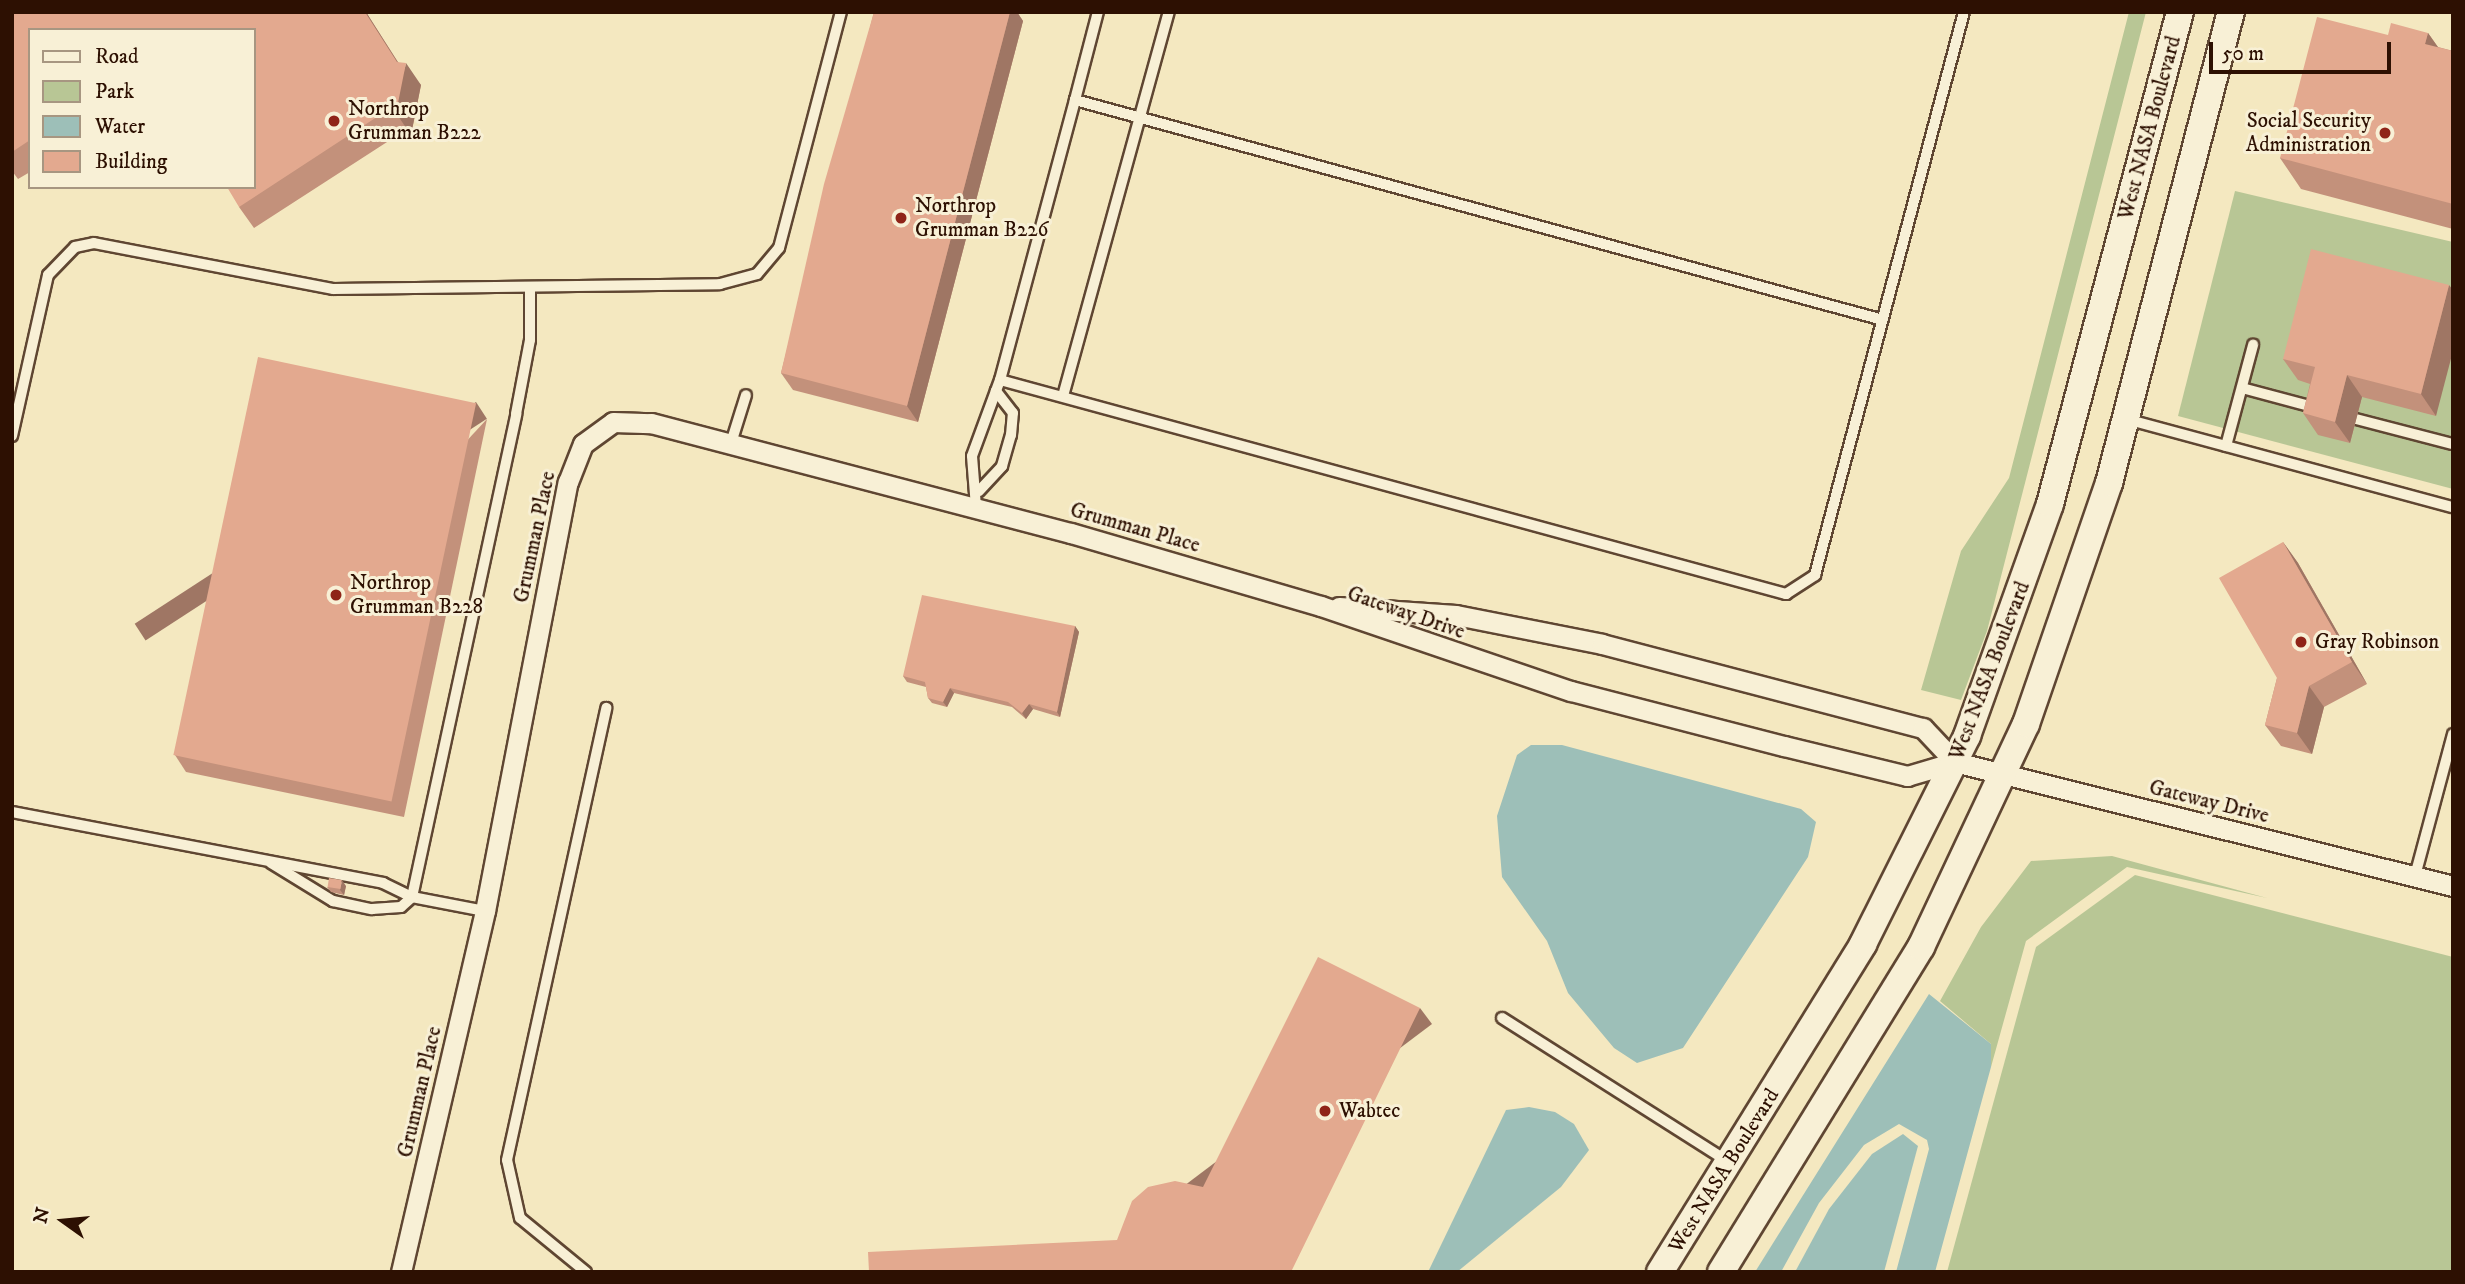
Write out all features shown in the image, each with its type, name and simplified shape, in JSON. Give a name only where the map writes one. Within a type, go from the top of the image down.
[{"type":"main road","name":"West NASA Boulevard","points":[[1660,1272],[1863,944],[1955,762],[2050,504],[2180,12]]},
{"type":"main road","points":[[1721,1272],[1908,970],[2006,774],[2076,586],[2126,419],[2231,12]]},
{"type":"street","name":"Grumman Place","points":[[401,1272],[485,911],[577,454],[601,427],[630,420],[978,499],[1321,606]]},
{"type":"street","name":"Gateway Drive","points":[[1321,606],[1571,691],[1784,746],[1906,776],[1955,762],[2453,886]]},
{"type":"street","name":"Gateway Drive","points":[[1321,606],[1456,615],[1602,644],[1923,728],[1955,762]]},
{"type":"lane","points":[[12,436],[48,275],[75,247],[94,243],[333,289],[530,288],[720,284],[743,281],[769,265],[841,12]]},
{"type":"lane","points":[[978,499],[972,456],[1000,380],[1098,12]]},
{"type":"lane","points":[[1063,396],[1169,12]]},
{"type":"lane","points":[[1000,380],[1786,594],[1815,575],[1964,12]]},
{"type":"lane","points":[[1075,100],[1883,320]]},
{"type":"lane","points":[[271,863],[333,901],[372,909],[401,907],[412,897],[516,414],[530,340],[530,288]]},
{"type":"lane","points":[[2226,446],[2253,345]]},
{"type":"lane","points":[[2242,388],[2324,410]]},
{"type":"lane","points":[[978,499],[1002,466],[1011,435],[1013,413],[996,391]]},
{"type":"lane","points":[[731,443],[746,395]]},
{"type":"lane","points":[[2126,419],[2453,507]]},
{"type":"lane","points":[[2356,419],[2453,444]]},
{"type":"lane","points":[[586,1272],[520,1218],[508,1160],[606,708]]},
{"type":"lane","points":[[2415,876],[2453,734]]},
{"type":"lane","points":[[12,812],[383,883],[412,897],[485,911]]},
{"type":"lane","points":[[1502,1018],[1729,1163]]},
{"type":"green space","points":[[2129,12],[2146,12],[1987,631],[1961,700],[1921,690],[1961,551],[2009,478]]},
{"type":"green space","points":[[2235,191],[2453,242],[2453,489],[2178,416]]},
{"type":"green space","points":[[2112,856],[2267,898],[2127,867],[2026,941],[1991,1067],[1991,1044],[1940,1001],[1981,927],[2031,861]]},
{"type":"green space","points":[[2135,875],[2453,957],[2453,1272],[1947,1272],[2036,947]]},
{"type":"water","points":[[1531,745],[1562,745],[1801,809],[1816,822],[1808,857],[1683,1048],[1637,1063],[1614,1048],[1568,993],[1547,941],[1502,877],[1497,816],[1517,755]]},
{"type":"water","points":[[1929,994],[1991,1044],[1991,1067],[1935,1272],[1896,1272],[1929,1149],[1927,1140],[1899,1124],[1864,1145],[1819,1203],[1781,1272],[1755,1272]]},
{"type":"water","points":[[1529,1107],[1555,1112],[1574,1124],[1589,1150],[1561,1187],[1457,1272],[1428,1272],[1506,1110]]},
{"type":"water","points":[[1903,1134],[1918,1146],[1884,1272],[1795,1272],[1829,1209],[1872,1154]]},
{"type":"building","name":"Northrop Grumman B222","points":[[12,12],[365,12],[397,62],[406,63],[396,113],[386,111],[239,207],[228,189],[256,189],[256,28],[28,28],[28,141],[12,152]]},
{"type":"building","name":"Northrop Grumman B226","points":[[874,12],[1010,12],[907,406],[781,373],[824,184]]},
{"type":"building","name":"Social Security Administration","points":[[2317,17],[2388,35],[2391,23],[2428,33],[2425,44],[2453,51],[2453,204],[2280,158]]},
{"type":"building","points":[[2311,249],[2449,285],[2421,394],[2347,375],[2335,422],[2303,413],[2315,367],[2283,359]]},
{"type":"building","name":"Northrop Grumman B228","points":[[258,357],[476,403],[392,801],[173,755]]},
{"type":"building","name":"Gray Robinson","points":[[2283,542],[2352,662],[2309,686],[2297,733],[2265,725],[2277,678],[2219,578]]},
{"type":"building","points":[[922,595],[1075,626],[1057,712],[1029,704],[1022,713],[1008,702],[950,688],[943,702],[928,698],[925,682],[903,676]]},
{"type":"building","points":[[329,878],[342,880],[340,889],[328,887]]},
{"type":"building","name":"Wabtec","points":[[1318,957],[1420,1008],[1291,1272],[869,1272],[868,1252],[1117,1240],[1132,1201],[1148,1187],[1175,1181],[1203,1187]]},
{"type":"place","name":"Northrop Grumman B222","points":[[334,121]]},
{"type":"place","name":"Social Security Administration","points":[[2385,133]]},
{"type":"place","name":"Northrop Grumman B226","points":[[901,218]]},
{"type":"place","name":"Northrop Grumman B228","points":[[336,595]]},
{"type":"place","name":"Gray Robinson","points":[[2301,642]]},
{"type":"place","name":"Wabtec","points":[[1325,1111]]}]
